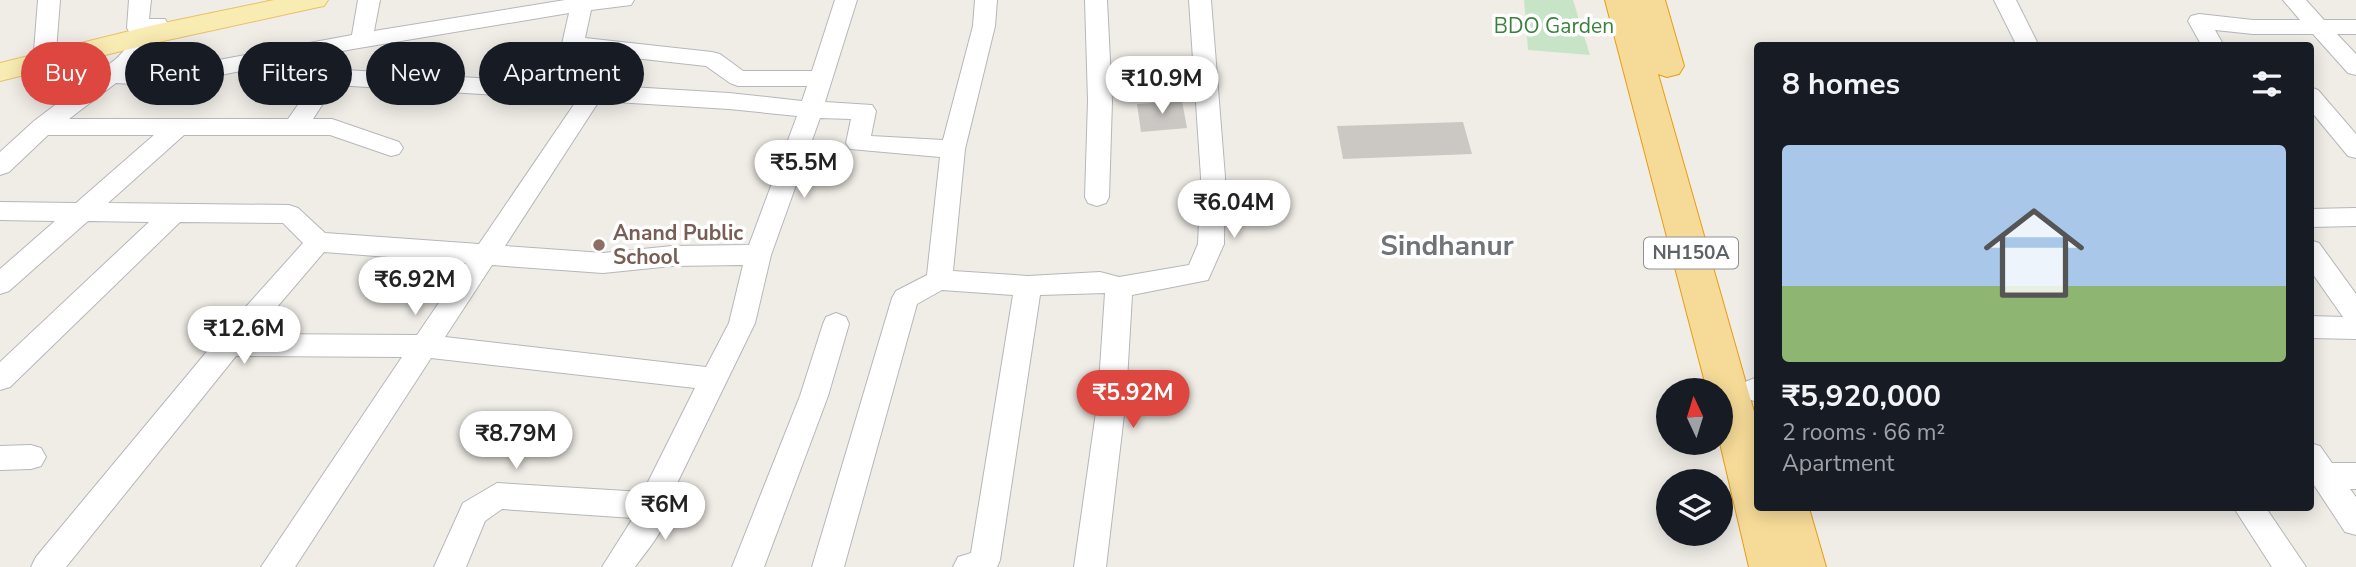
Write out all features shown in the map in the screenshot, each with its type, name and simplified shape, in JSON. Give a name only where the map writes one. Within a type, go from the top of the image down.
[{"type":"highway","name":"NH150A","points":[[1621,0],[1719,354],[1754,495]]},
{"type":"highway","name":"NH150A","points":[[1649,0],[1754,386]]},
{"type":"highway","name":"NH150A","points":[[1758,511],[1772,567]]},
{"type":"highway","points":[[1788,511],[1803,567]]},
{"type":"main road","points":[[88,42],[272,0]]},
{"type":"main road","points":[[0,72],[150,29],[314,0]]},
{"type":"main road","points":[[0,62],[21,57]]},
{"type":"street","points":[[46,42],[49,0]]},
{"type":"street","points":[[111,73],[133,56],[150,29],[139,0]]},
{"type":"street","points":[[362,40],[369,0]]},
{"type":"street","points":[[111,75],[165,78],[362,40],[582,4],[623,0]]},
{"type":"street","points":[[618,567],[653,514],[651,506],[742,323],[758,255],[811,110],[846,0]]},
{"type":"street","points":[[939,279],[953,149],[984,26],[986,0]]},
{"type":"street","points":[[1096,0],[1100,101],[1097,197]]},
{"type":"street","points":[[828,567],[905,298],[939,279],[1028,286],[1100,282],[1119,287],[1199,273],[1211,244],[1213,177],[1200,0]]},
{"type":"street","points":[[2005,0],[2026,42]]},
{"type":"street","points":[[2294,0],[2354,64]]},
{"type":"street","points":[[573,42],[582,4]]},
{"type":"street","points":[[2211,42],[2199,21],[2253,27],[2356,27]]},
{"type":"street","points":[[2253,27],[2265,42]]},
{"type":"street","points":[[644,52],[712,60],[738,78],[820,79]]},
{"type":"street","points":[[295,127],[329,77],[479,87]]},
{"type":"street","points":[[644,96],[729,101],[811,110],[864,111],[858,143],[953,149]]},
{"type":"street","points":[[2314,100],[2356,150]]},
{"type":"street","points":[[0,166],[70,105]]},
{"type":"street","points":[[277,567],[585,105]]},
{"type":"street","points":[[42,127],[332,127],[391,148]]},
{"type":"street","points":[[0,284],[178,127]]},
{"type":"street","points":[[0,211],[289,214],[318,242],[603,263],[672,256],[758,255]]},
{"type":"street","points":[[0,379],[174,213]]},
{"type":"street","points":[[2314,218],[2356,217]]},
{"type":"street","points":[[47,567],[229,345],[318,242]]},
{"type":"street","points":[[2314,256],[2356,314]]},
{"type":"street","points":[[969,567],[979,566],[985,560],[1028,286]]},
{"type":"street","points":[[1090,567],[1112,398],[1119,287]]},
{"type":"street","points":[[748,567],[814,396],[836,324]]},
{"type":"street","points":[[2314,327],[2356,328]]},
{"type":"street","points":[[229,345],[424,346],[674,373],[713,380]]},
{"type":"street","points":[[0,458],[31,457]]},
{"type":"street","points":[[2317,465],[2356,475]]},
{"type":"street","points":[[2317,465],[2356,522]]},
{"type":"street","points":[[450,567],[474,512],[497,496],[651,506]]},
{"type":"street","points":[[2251,511],[2290,567]]},
{"type":"green space","name":"BDO Garden","points":[[1524,0],[1573,0],[1590,55],[1528,50]]},
{"type":"building","points":[[1182,101],[1187,128],[1141,132],[1137,104]]},
{"type":"building","points":[[1463,122],[1472,154],[1343,159],[1337,126]]},
{"type":"place","name":"Anand Public School","points":[[599,245]]},
{"type":"district","name":"Sindhanur","points":[[1447,246]]}]
